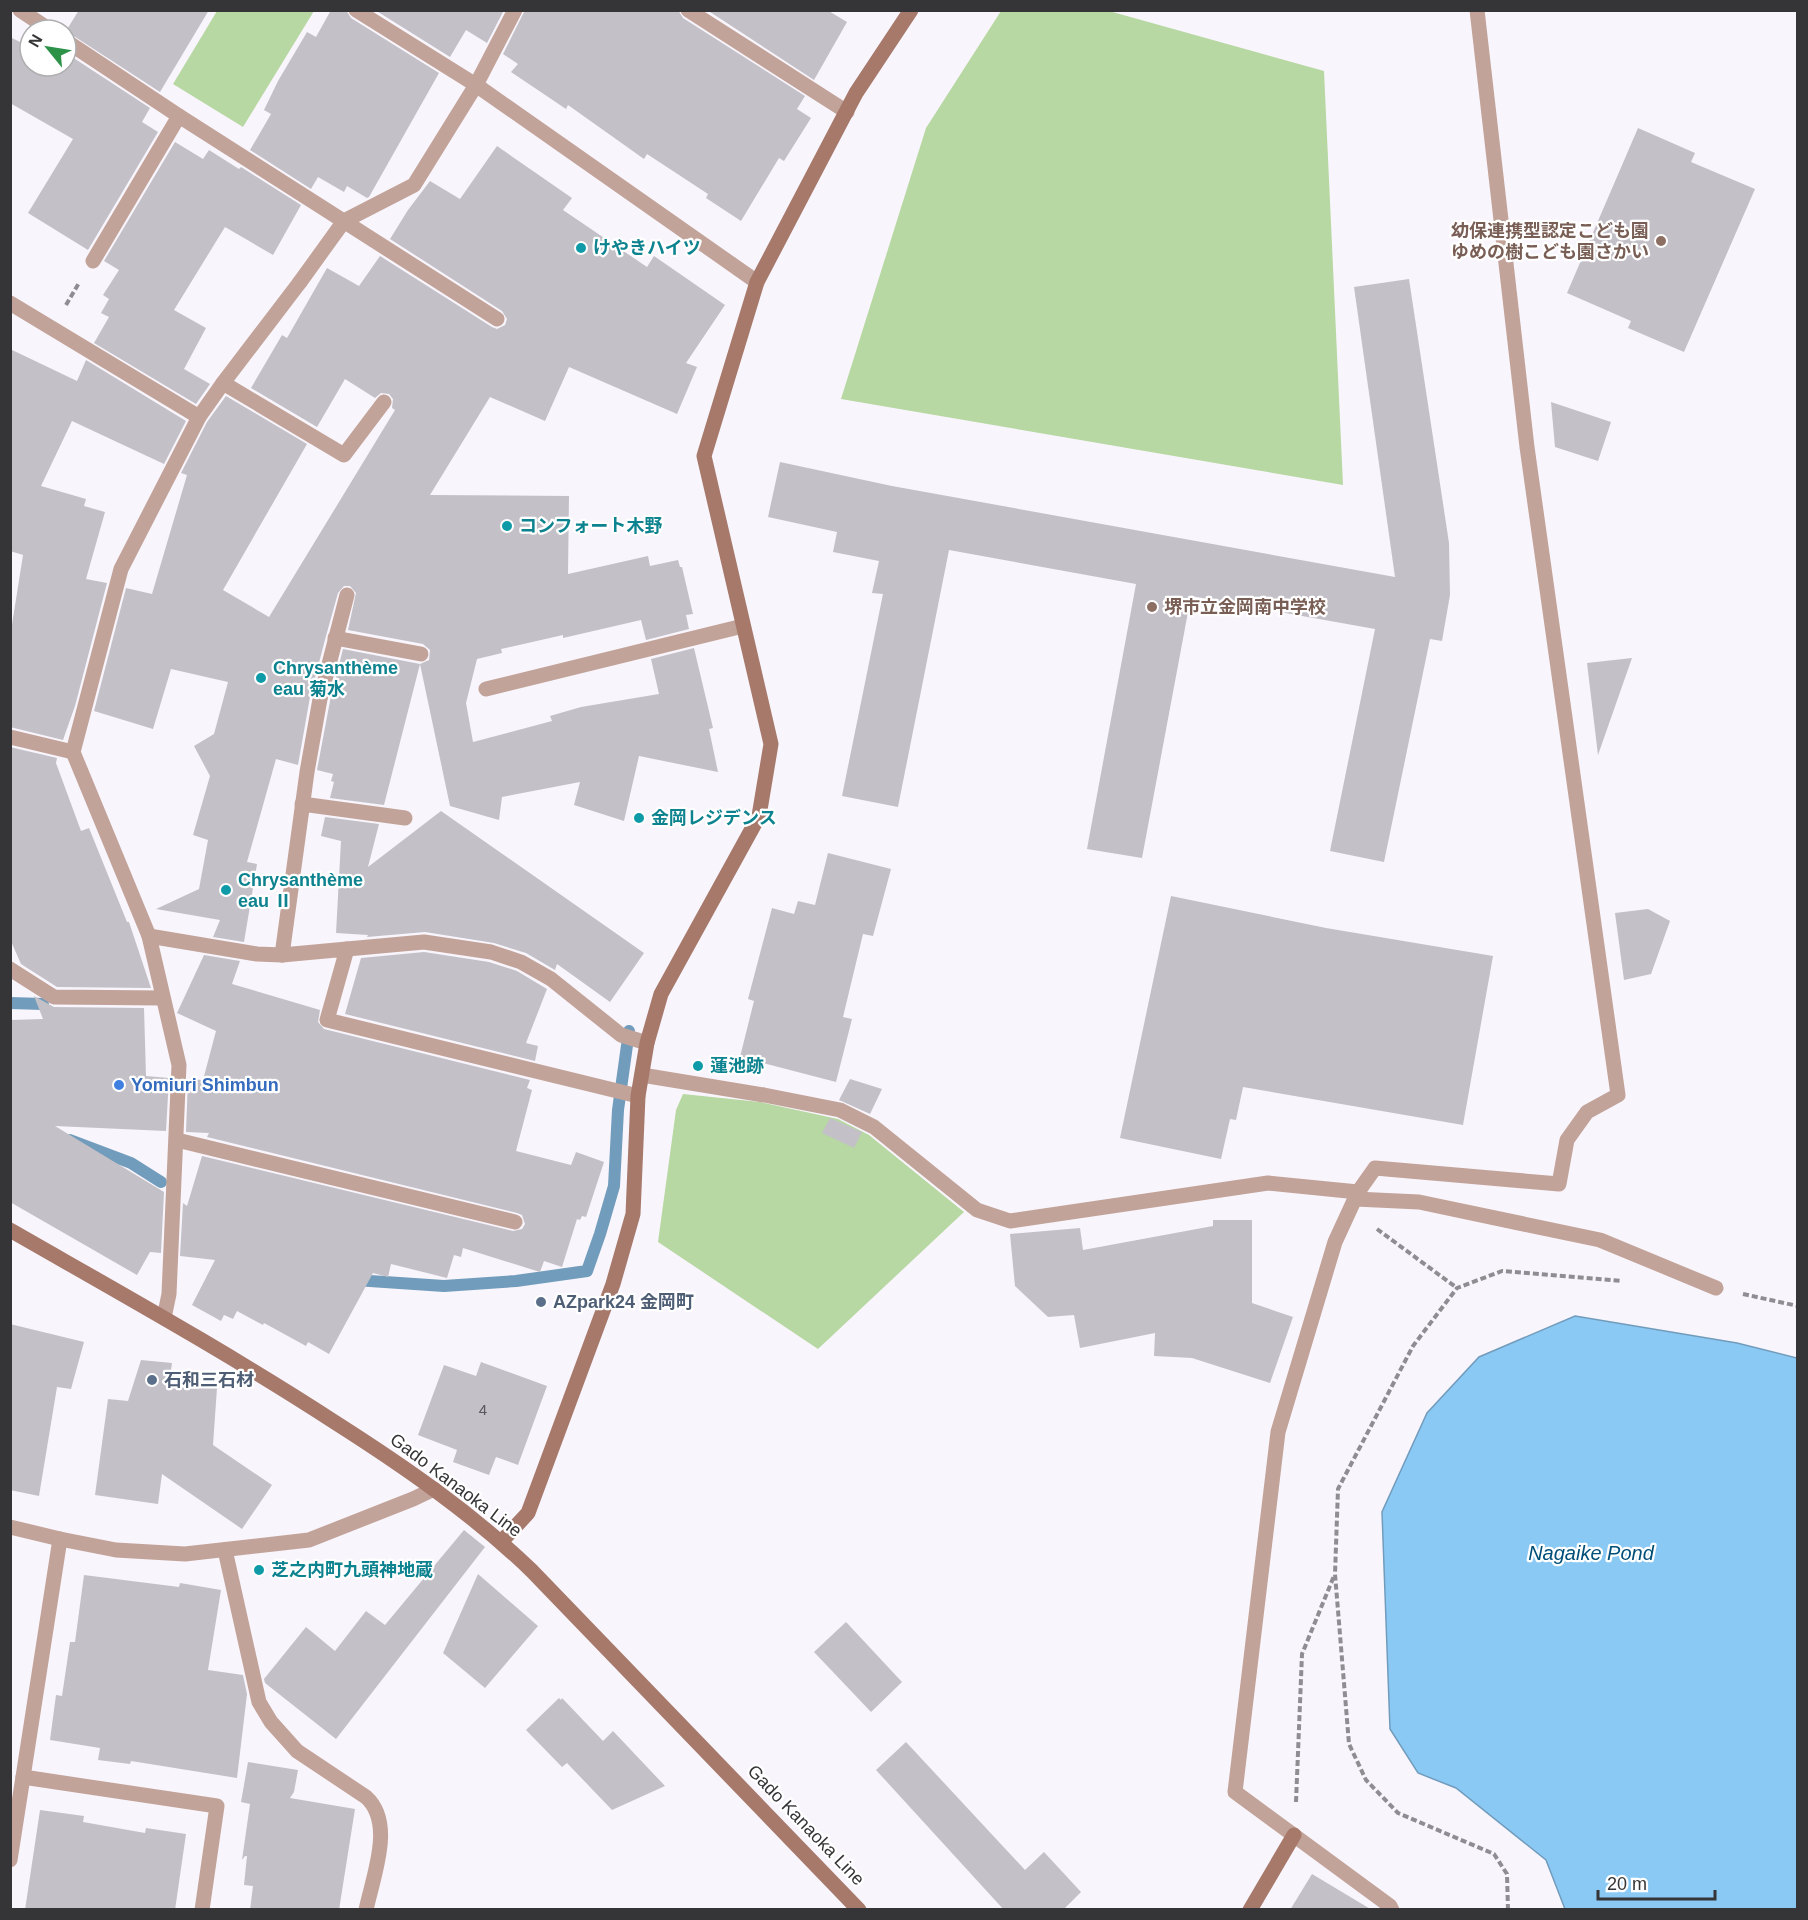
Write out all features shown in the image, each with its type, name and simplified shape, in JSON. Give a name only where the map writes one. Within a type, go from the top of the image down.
[{"type":"street","points":[[356,10],[476,84],[758,282]]},
{"type":"street","points":[[164,1318],[169,1294],[179,1065],[149,936],[73,752],[121,569],[199,417],[344,221],[414,185],[476,84],[515,10]]},
{"type":"street","points":[[688,10],[847,112]]},
{"type":"street","points":[[502,1541],[528,1513],[613,1284],[633,1214],[637,1096],[642,1075],[645,1042],[661,994],[759,816],[771,744],[704,456],[758,282],[856,93],[911,10]]},
{"type":"street","points":[[1392,1910],[1390,1906],[1235,1792],[1278,1432],[1335,1242],[1355,1200],[1375,1168],[1559,1184],[1568,1140],[1587,1112],[1618,1095],[1527,447],[1477,10]]},
{"type":"street","points":[[78,49],[497,319]]},
{"type":"street","points":[[93,261],[179,116]]},
{"type":"street","points":[[10,303],[199,417]]},
{"type":"street","points":[[223,383],[344,455],[384,402]]},
{"type":"street","points":[[282,955],[302,804],[320,699],[347,595]]},
{"type":"street","points":[[486,689],[743,626]]},
{"type":"street","points":[[335,638],[421,654]]},
{"type":"street","points":[[10,737],[73,752]]},
{"type":"street","points":[[302,804],[405,818]]},
{"type":"street","points":[[149,936],[256,954],[282,955],[424,942],[491,952],[521,962],[551,979],[621,1035],[645,1042]]},
{"type":"street","points":[[347,949],[327,1020],[637,1096]]},
{"type":"street","points":[[10,969],[54,997],[163,998]]},
{"type":"street","points":[[642,1075],[840,1110],[874,1127],[977,1210],[1010,1221],[1268,1183],[1355,1200],[1419,1202],[1600,1240],[1716,1288]]},
{"type":"street","points":[[177,1140],[515,1222]]},
{"type":"street","name":"Gado Kanaoka Line","points":[[10,1230],[278,1385],[384,1454],[502,1541],[860,1910]]},
{"type":"street","points":[[10,1527],[128,1551],[185,1554],[309,1540],[434,1489]]},
{"type":"street","points":[[10,1860],[60,1539]]},
{"type":"street","points":[[225,1550],[259,1702],[285,1740],[297,1751],[366,1797],[374,1804],[380,1816],[382,1834],[366,1910]]},
{"type":"street","points":[[23,1777],[217,1806],[202,1910]]},
{"type":"street","points":[[1250,1910],[1294,1835]]},
{"type":"path","points":[[52,329],[93,261]]},
{"type":"path","points":[[1355,1200],[1457,1288]]},
{"type":"path","points":[[1508,1910],[1507,1874],[1494,1854],[1398,1813],[1366,1780],[1349,1744],[1335,1574],[1338,1490],[1413,1346],[1457,1288],[1502,1271],[1633,1282]]},
{"type":"path","points":[[1716,1288],[1797,1306]]},
{"type":"path","points":[[1294,1835],[1302,1654],[1335,1574]]},
{"type":"green space","points":[[217,11],[314,11],[243,127],[173,84]]},
{"type":"green space","points":[[1001,11],[1109,11],[1324,71],[1343,485],[841,399],[926,128]]},
{"type":"green space","points":[[683,1094],[760,1102],[838,1119],[869,1135],[964,1212],[818,1349],[658,1242],[676,1110]]},
{"type":"water","name":"Nagaike Pond","points":[[1575,1316],[1737,1343],[1797,1358],[1797,1909],[1565,1909],[1546,1860],[1456,1788],[1418,1773],[1390,1729],[1382,1512],[1427,1413],[1479,1357]]},
{"type":"building","points":[[79,10],[209,10],[160,92],[78,39],[78,18],[74,18]]},
{"type":"building","points":[[331,10],[346,10],[351,18],[439,73],[367,198],[347,186],[344,192],[318,177],[311,189],[250,150],[271,114],[264,110],[278,81],[307,32],[316,37]]},
{"type":"building","points":[[375,10],[504,10],[487,43],[466,30],[450,57]]},
{"type":"building","points":[[525,10],[678,10],[683,18],[805,96],[797,109],[811,118],[784,161],[779,158],[741,221],[706,198],[708,194],[647,154],[644,159],[568,105],[566,109],[511,72],[518,64],[503,54]]},
{"type":"building","points":[[707,10],[827,10],[847,22],[814,80]]},
{"type":"building","points":[[10,37],[18,41],[18,78],[78,78],[78,61],[150,108],[142,122],[158,132],[88,250],[28,213],[73,139],[10,103]]},
{"type":"building","points":[[1638,128],[1695,153],[1691,162],[1755,189],[1684,352],[1628,328],[1631,321],[1567,293]]},
{"type":"building","points":[[175,142],[203,159],[209,150],[239,169],[241,167],[301,205],[273,255],[225,227],[174,310],[206,328],[184,369],[210,384],[196,404],[94,343],[109,317],[101,313],[109,299],[103,295],[119,270],[104,261]]},
{"type":"building","points":[[497,146],[572,198],[563,210],[647,267],[654,256],[725,305],[686,363],[697,367],[677,414],[569,367],[545,421],[490,397],[430,495],[569,496],[568,574],[648,556],[650,566],[678,560],[682,567],[693,614],[686,615],[689,629],[646,640],[641,620],[563,638],[563,635],[501,649],[502,653],[477,659],[466,703],[473,742],[552,721],[550,716],[581,707],[659,694],[651,659],[694,648],[713,728],[709,729],[718,772],[639,756],[624,821],[574,805],[580,782],[502,797],[499,820],[450,806],[420,664],[429,660],[430,650],[423,644],[348,630],[356,593],[350,586],[344,586],[338,593],[310,697],[298,765],[276,759],[247,862],[257,864],[244,942],[213,937],[220,920],[156,909],[199,889],[208,840],[193,835],[210,776],[194,746],[214,734],[228,682],[171,669],[153,729],[94,711],[126,588],[152,594],[187,475],[181,473],[207,422],[226,396],[307,444],[223,590],[269,617],[395,410],[392,408],[393,399],[389,394],[381,393],[375,398],[345,379],[317,427],[251,388],[282,335],[287,338],[327,268],[359,286],[380,256],[492,327],[497,329],[505,325],[507,319],[502,311],[390,239],[430,181],[460,199]]},
{"type":"building","points":[[1409,279],[1449,543],[1450,595],[1442,641],[1430,639],[1384,862],[1330,851],[1375,629],[1191,596],[1142,858],[1087,849],[1136,584],[949,550],[898,807],[842,796],[883,594],[872,593],[879,561],[833,552],[837,532],[768,517],[780,462],[892,486],[1395,577],[1354,287]]},
{"type":"building","points":[[10,349],[77,381],[86,360],[186,421],[164,464],[72,421],[41,486],[86,499],[84,506],[105,512],[86,579],[107,583],[75,706],[63,740],[10,727],[10,637],[23,555],[10,551]]},
{"type":"building","points":[[1551,402],[1611,422],[1598,461],[1555,447]]},
{"type":"building","points":[[343,649],[420,664],[384,805],[330,798],[334,782],[331,781],[333,774],[317,770]]},
{"type":"building","points":[[1632,658],[1598,755],[1587,663]]},
{"type":"building","points":[[10,747],[57,758],[56,763],[81,831],[89,828],[127,922],[129,922],[151,988],[57,987],[21,964],[10,939]]},
{"type":"building","points":[[441,811],[644,953],[610,1002],[557,964],[555,970],[526,953],[494,943],[425,932],[367,937],[368,935],[336,933],[341,841],[321,836],[325,817],[379,824],[368,867]]},
{"type":"building","points":[[828,853],[891,869],[873,936],[863,934],[843,1017],[852,1019],[836,1082],[740,1057],[754,1001],[748,999],[772,908],[794,914],[798,901],[815,905]]},
{"type":"building","points":[[1171,896],[1326,928],[1493,956],[1463,1125],[1243,1087],[1236,1120],[1230,1119],[1221,1159],[1120,1138]]},
{"type":"building","points":[[1648,909],[1670,921],[1651,974],[1624,980],[1615,913]]},
{"type":"building","points":[[424,952],[489,962],[517,971],[547,989],[526,1043],[538,1046],[535,1061],[345,1014],[361,958]]},
{"type":"building","points":[[204,955],[240,961],[232,984],[320,1010],[318,1022],[324,1029],[530,1080],[527,1088],[532,1090],[516,1151],[571,1165],[576,1152],[604,1162],[586,1217],[582,1216],[580,1220],[577,1219],[562,1267],[544,1261],[540,1272],[463,1248],[461,1257],[454,1255],[447,1278],[391,1264],[388,1277],[373,1273],[329,1354],[308,1342],[306,1346],[237,1311],[233,1319],[224,1315],[221,1321],[192,1305],[215,1260],[180,1256],[183,1203],[187,1206],[202,1156],[513,1231],[522,1229],[525,1224],[522,1215],[517,1213],[207,1137],[209,1133],[186,1132],[188,1079],[203,1080],[216,1031],[177,1013]]},
{"type":"building","points":[[34,996],[54,1007],[144,1008],[146,1076],[169,1078],[166,1131],[55,1126],[164,1192],[161,1253],[150,1252],[137,1275],[10,1202],[10,1020],[43,1019]]},
{"type":"building","points":[[850,1079],[882,1089],[870,1114],[839,1100]]},
{"type":"building","points":[[830,1118],[862,1132],[854,1148],[822,1133]]},
{"type":"building","points":[[1213,1220],[1252,1220],[1252,1303],[1293,1317],[1270,1383],[1192,1358],[1154,1356],[1155,1333],[1080,1348],[1074,1315],[1048,1317],[1015,1286],[1010,1234],[1080,1228],[1083,1250],[1213,1226]]},
{"type":"building","points":[[10,1324],[84,1342],[71,1389],[57,1387],[39,1496],[10,1490]]},
{"type":"building","points":[[141,1360],[172,1363],[169,1385],[217,1388],[213,1445],[272,1485],[242,1529],[162,1474],[158,1504],[95,1495],[108,1399],[128,1401]]},
{"type":"building","points":[[481,1362],[547,1386],[518,1465],[496,1457],[489,1475],[453,1462],[457,1450],[418,1435],[444,1365],[476,1376]]},
{"type":"building","points":[[464,1530],[485,1547],[336,1739],[265,1683],[264,1679],[306,1627],[335,1651],[366,1611],[385,1625]]},
{"type":"building","points":[[478,1574],[538,1626],[485,1688],[443,1653]]},
{"type":"building","points":[[84,1575],[179,1587],[180,1583],[221,1590],[208,1670],[243,1675],[247,1694],[237,1778],[131,1761],[130,1764],[98,1760],[100,1748],[50,1740],[56,1695],[62,1696],[70,1642],[75,1642]]},
{"type":"building","points":[[846,1622],[902,1682],[871,1712],[814,1652]]},
{"type":"building","points":[[559,1698],[561,1700],[562,1698],[603,1741],[613,1731],[665,1786],[612,1810],[567,1763],[562,1767],[526,1730]]},
{"type":"building","points":[[906,1742],[1025,1870],[1044,1852],[1081,1892],[1063,1910],[1004,1910],[876,1770]]},
{"type":"building","points":[[248,1762],[298,1770],[294,1792],[290,1798],[355,1809],[339,1910],[250,1910],[253,1886],[244,1885],[247,1856],[242,1860],[250,1804],[241,1802]]},
{"type":"building","points":[[40,1810],[84,1816],[83,1822],[145,1833],[146,1828],[186,1834],[175,1910],[25,1910]]},
{"type":"building","points":[[1312,1874],[1372,1910],[1290,1910]]},
{"type":"waterway","points":[[10,1003],[43,1004]]},
{"type":"waterway","points":[[355,1280],[444,1286],[516,1281],[587,1271],[614,1186],[618,1110],[629,1031]]},
{"type":"waterway","points":[[70,1140],[131,1163],[161,1182]]},
{"type":"place","name":"幼保連携型認定こども園 ゆめの樹こども園さかい","points":[[1661,241]]},
{"type":"place","name":"けやきハイツ","points":[[581,248]]},
{"type":"place","name":"コンフォート木野","points":[[507,526]]},
{"type":"place","name":"堺市立金岡南中学校","points":[[1152,607]]},
{"type":"place","name":"Chrysanthème eau 菊水","points":[[261,678]]},
{"type":"place","name":"金岡レジデンス","points":[[639,818]]},
{"type":"place","name":"Chrysanthème eau Ⅱ","points":[[226,890]]},
{"type":"place","name":"蓮池跡","points":[[698,1066]]},
{"type":"place","name":"Yomiuri Shimbun","points":[[119,1085]]},
{"type":"place","name":"AZpark24 金岡町","points":[[541,1302]]},
{"type":"place","name":"石和三石材","points":[[152,1380]]},
{"type":"place","name":"芝之内町九頭神地蔵","points":[[259,1570]]}]
